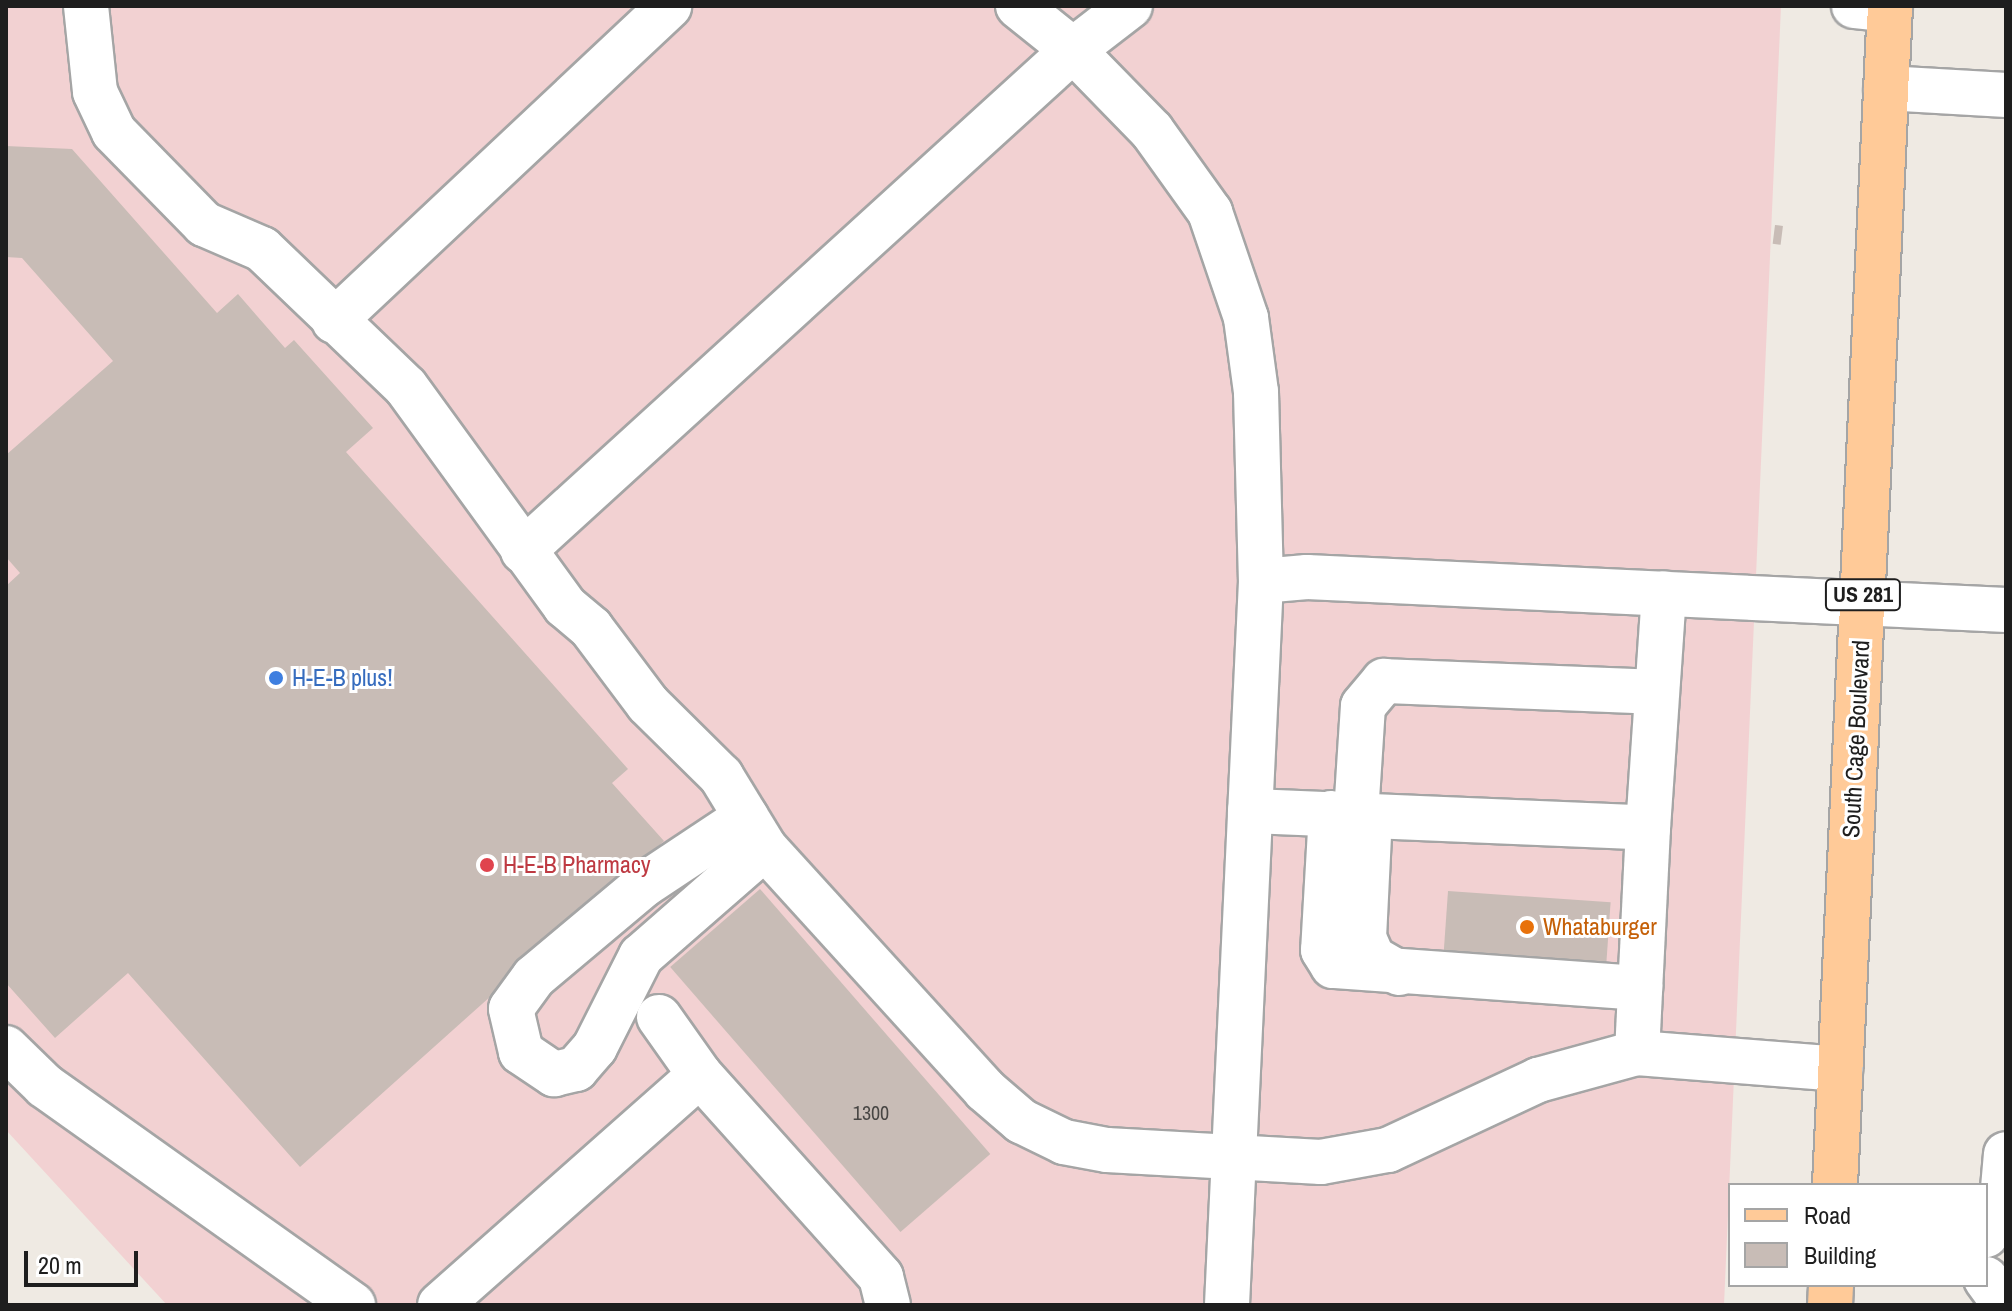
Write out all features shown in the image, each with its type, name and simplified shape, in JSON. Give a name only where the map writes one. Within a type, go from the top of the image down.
[{"type":"main road","name":"South Cage Boulevard","points":[[1835,1183],[1886,88],[1878,7]]},
{"type":"lane","points":[[86,6],[95,92],[114,132],[204,224],[262,249],[406,387],[459,452],[523,551],[648,704],[721,776],[756,833],[985,1090],[1021,1121],[1064,1142],[1107,1150],[1234,1161],[1321,1162],[1388,1150],[1538,1080],[1637,1053],[1840,1069]]},
{"type":"lane","points":[[334,321],[669,6]]},
{"type":"lane","points":[[1018,6],[1073,50],[1152,131],[1210,212],[1246,318],[1256,392],[1261,581],[1227,1305]]},
{"type":"lane","points":[[523,551],[1073,50],[1130,6]]},
{"type":"lane","points":[[1886,88],[2006,95]]},
{"type":"lane","points":[[1261,581],[1307,577],[2006,610]]},
{"type":"lane","points":[[1637,1053],[1664,594]]},
{"type":"lane","points":[[1640,988],[1333,966],[1323,950],[1352,814],[1363,706],[1384,681],[1656,692]]},
{"type":"lane","points":[[1250,811],[1648,828]]},
{"type":"lane","points":[[756,833],[641,956],[595,1047],[576,1069],[554,1074],[521,1052],[511,1009],[534,977],[645,884],[756,833]]},
{"type":"lane","points":[[659,1017],[700,1075],[881,1277],[888,1305]]},
{"type":"lane","points":[[6,1048],[45,1086],[353,1305]]},
{"type":"lane","points":[[440,1305],[700,1075]]},
{"type":"lane","points":[[1988,1232],[2001,1211],[2006,1154]]},
{"type":"shaded area","points":[[6,6],[1781,6],[1724,1305],[167,1305],[6,1130]]},
{"type":"building","name":"H-E-B plus!","points":[[6,146],[72,149],[217,313],[238,294],[285,348],[294,340],[373,428],[346,452],[628,769],[612,783],[664,841],[300,1167],[128,973],[55,1038],[6,983],[6,586],[20,573],[6,557],[6,455],[113,361],[22,258],[6,257]]},
{"type":"building","points":[[1775,225],[1783,226],[1781,245],[1773,244]]},
{"type":"building","points":[[760,889],[990,1154],[900,1232],[670,967]]},
{"type":"building","name":"Whataburger","points":[[1448,891],[1611,902],[1606,965],[1444,954]]},
{"type":"place","name":"H-E-B plus!","points":[[276,678]]},
{"type":"place","name":"H-E-B Pharmacy","points":[[487,865]]},
{"type":"place","name":"Whataburger","points":[[1527,927]]}]
